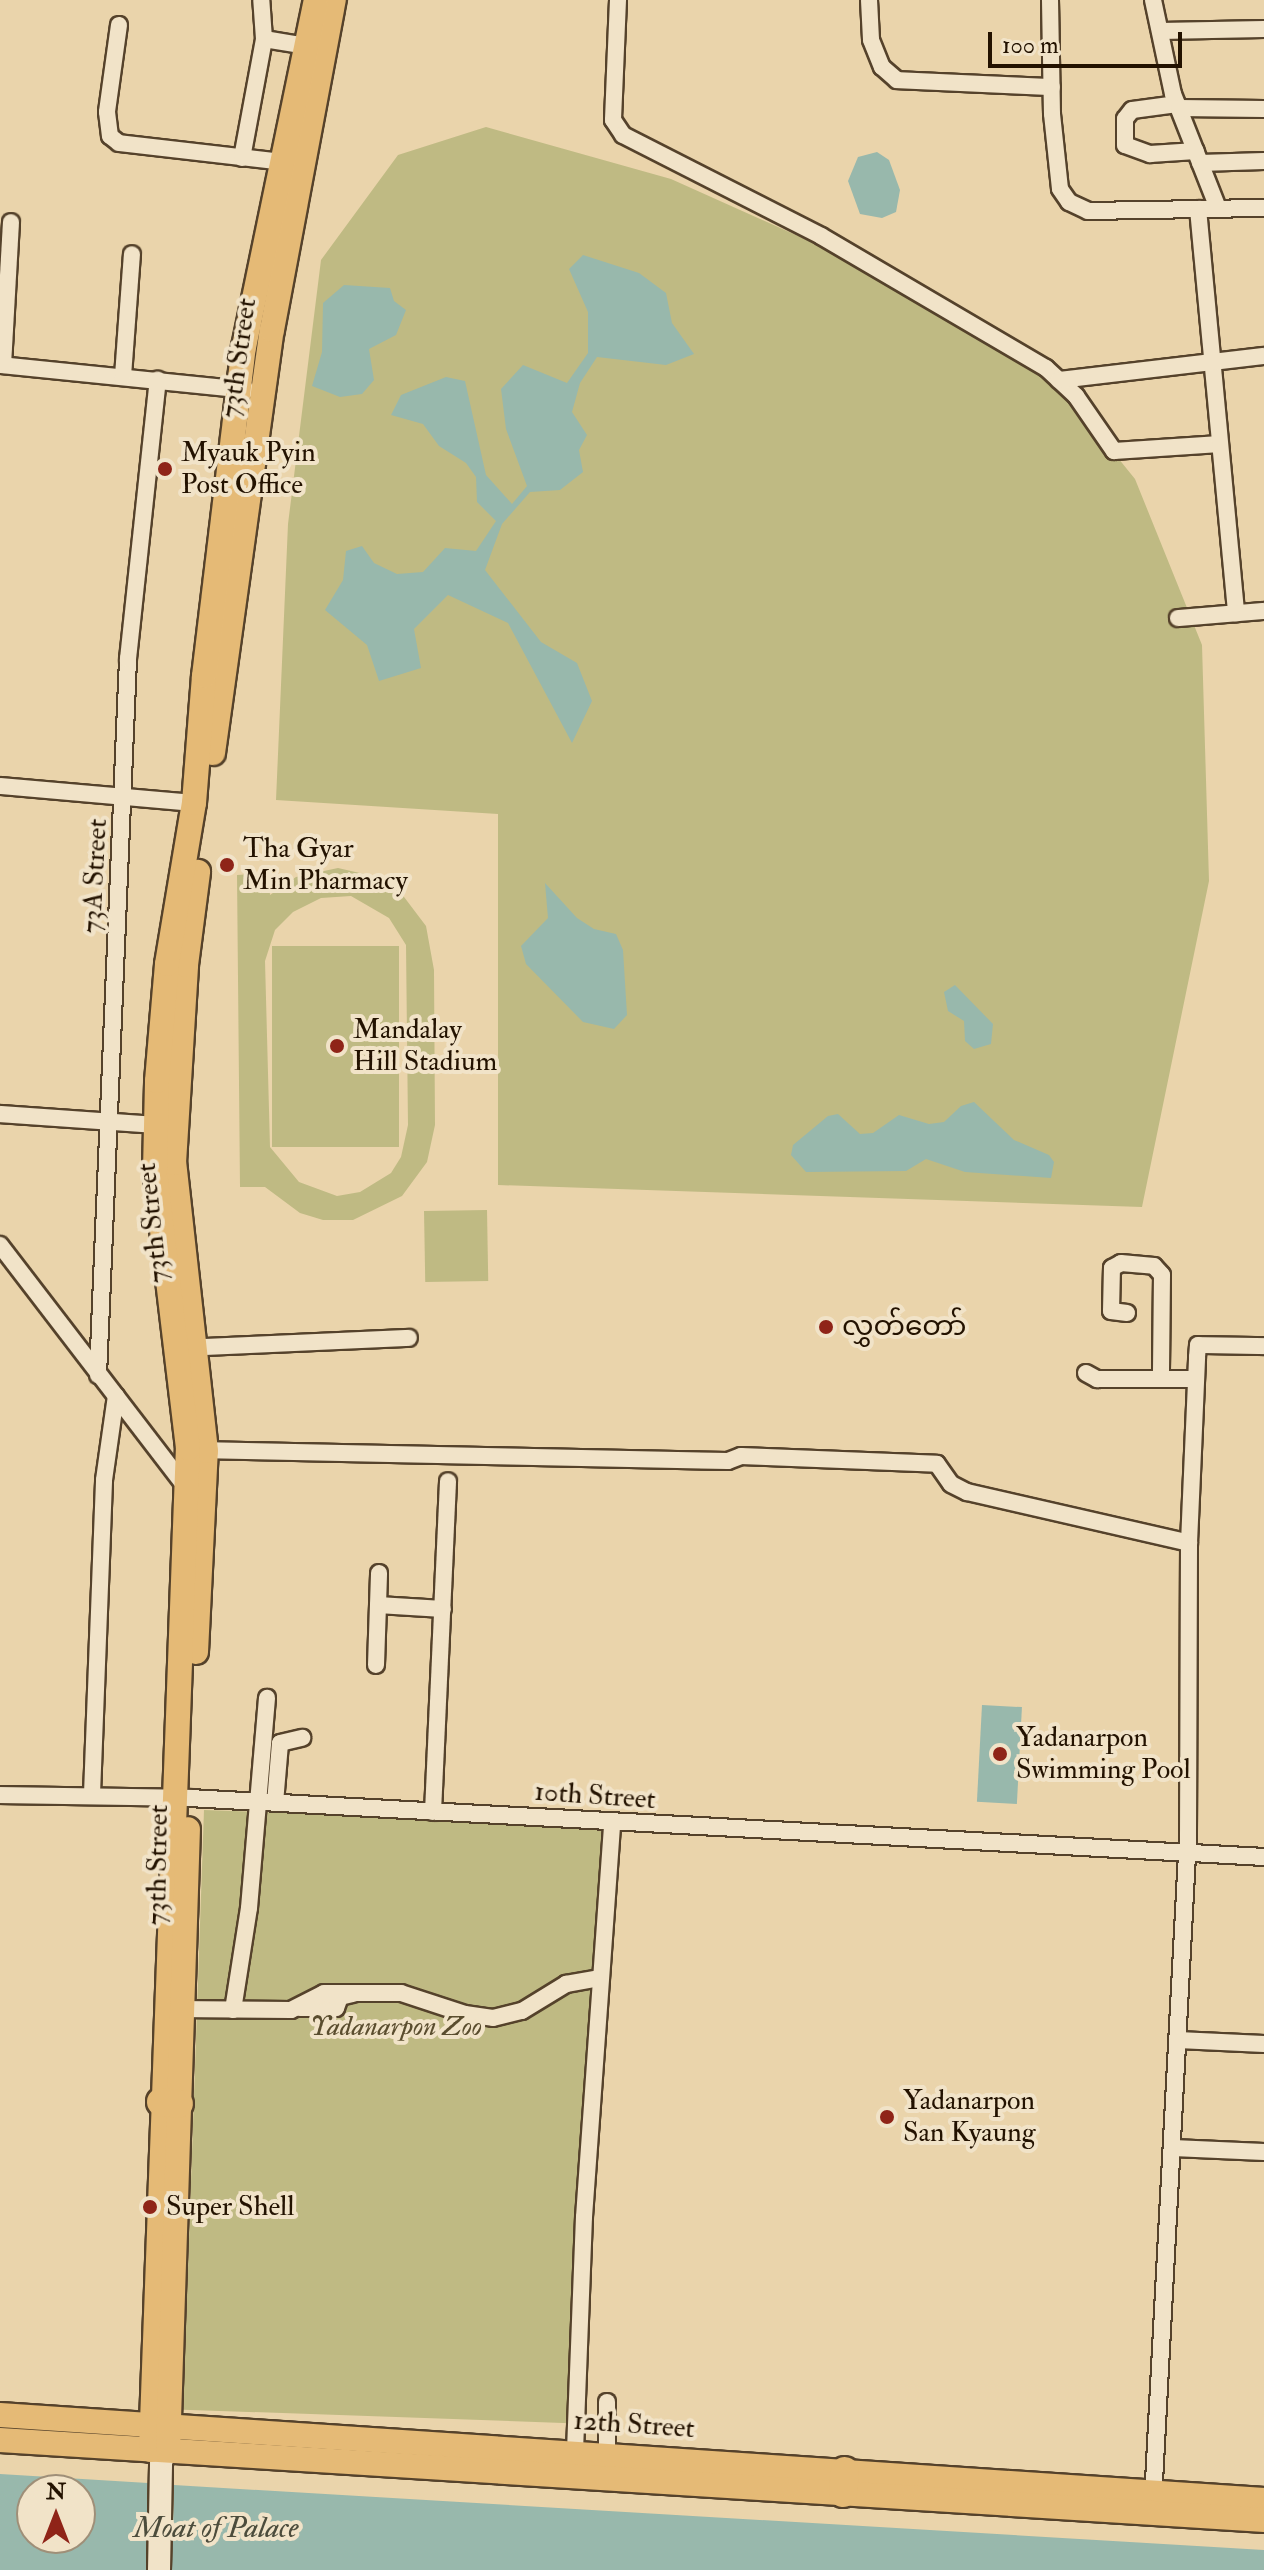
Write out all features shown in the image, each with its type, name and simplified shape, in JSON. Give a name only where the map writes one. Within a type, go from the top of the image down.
[{"type":"main road","name":"73th Street","points":[[189,1348],[159,1215],[156,1125],[167,964],[194,803],[238,388],[316,0]]},
{"type":"main road","name":"73th Street","points":[[160,2460],[181,1798],[197,1450],[174,1163],[180,1053],[222,683],[264,393],[334,0]]},
{"type":"main road","name":"12th Street","points":[[0,2415],[607,2453],[844,2482]]},
{"type":"main road","name":"12th Street","points":[[0,2440],[160,2460],[844,2482],[1153,2503],[1264,2520]]},
{"type":"main road","name":"12th Street","points":[[1153,2503],[1264,2500]]},
{"type":"street","points":[[242,158],[264,39],[261,0]]},
{"type":"street","points":[[618,0],[613,120],[623,135],[821,236],[1059,380],[1114,451],[1220,444]]},
{"type":"street","points":[[869,0],[871,40],[882,67],[897,80],[1052,87]]},
{"type":"street","points":[[1050,0],[1057,169],[1060,189],[1069,202],[1088,211],[1264,208]]},
{"type":"street","points":[[1153,0],[1178,106],[1218,208]]},
{"type":"street","points":[[119,25],[107,112],[110,136],[119,143],[283,162]]},
{"type":"street","points":[[1160,31],[1264,29]]},
{"type":"street","points":[[264,39],[307,46]]},
{"type":"street","points":[[1264,109],[1178,106],[1132,110],[1125,119],[1125,145],[1134,153],[1264,161]]},
{"type":"street","points":[[1198,209],[1216,362],[1220,444],[1236,613]]},
{"type":"street","points":[[11,222],[1,365],[264,393]]},
{"type":"street","points":[[123,376],[132,254]]},
{"type":"street","points":[[1059,380],[1264,356]]},
{"type":"street","name":"73A Street","points":[[98,1375],[125,797],[128,659],[158,380]]},
{"type":"street","points":[[1178,618],[1264,611]]},
{"type":"street","points":[[0,786],[194,803]]},
{"type":"street","points":[[0,1114],[156,1125]]},
{"type":"street","points":[[0,1245],[98,1375],[194,1493]]},
{"type":"street","points":[[1127,1313],[1111,1311],[1112,1268],[1121,1263],[1154,1266],[1162,1275],[1161,1377]]},
{"type":"street","points":[[189,1348],[409,1338]]},
{"type":"street","points":[[1153,2503],[1188,1852],[1189,1543],[1198,1345],[1264,1346]]},
{"type":"street","points":[[1086,1373],[1097,1379],[1196,1379]]},
{"type":"street","points":[[104,1794],[104,1480],[116,1396]]},
{"type":"street","points":[[197,1450],[728,1461],[741,1456],[937,1464],[951,1484],[967,1492],[1189,1543]]},
{"type":"street","points":[[433,1812],[448,1481]]},
{"type":"street","points":[[376,1665],[379,1573]]},
{"type":"street","points":[[378,1605],[443,1609]]},
{"type":"street","points":[[266,1803],[267,1698]]},
{"type":"street","points":[[233,2010],[266,1803],[280,1743],[302,1738]]},
{"type":"street","name":"10th Street","points":[[6,1794],[104,1794],[1264,1857]]},
{"type":"street","points":[[575,2451],[600,1978],[612,1823]]},
{"type":"street","points":[[175,2009],[300,2008],[324,1993],[401,1993],[493,2018],[522,2011],[566,1984],[600,1978]]},
{"type":"street","points":[[1178,2040],[1264,2044]]},
{"type":"street","points":[[1173,2148],[1264,2152]]},
{"type":"street","points":[[607,2402],[607,2453]]},
{"type":"street","points":[[159,2570],[160,2460]]},
{"type":"green space","points":[[486,127],[671,179],[867,267],[1046,369],[1135,479],[1202,645],[1209,881],[1142,1207],[498,1185],[498,814],[276,800],[288,524],[321,260],[398,155]]},
{"type":"green space","points":[[338,868],[377,877],[398,889],[426,926],[434,970],[435,1125],[427,1162],[402,1196],[353,1220],[323,1220],[300,1213],[265,1187],[240,1187],[237,875],[268,873],[270,895],[296,877]],"holes":[[[351,896],[389,918],[406,945],[408,1125],[401,1157],[391,1173],[360,1192],[337,1196],[299,1182],[270,1147],[265,961],[275,930],[293,912],[321,898]]]},
{"type":"green space","name":"Mandalay Hill Stadium","points":[[272,946],[399,946],[399,1147],[272,1147]]},
{"type":"green space","points":[[487,1210],[488,1281],[425,1282],[424,1211]]},
{"type":"green space","name":"Yadanarpon Zoo","points":[[204,1810],[605,1824],[584,2424],[183,2410]]},
{"type":"water","points":[[877,152],[889,160],[900,190],[896,212],[882,218],[860,214],[848,181],[858,157]]},
{"type":"water","points":[[583,255],[639,273],[666,293],[672,323],[694,354],[666,365],[597,357],[580,383],[572,412],[587,435],[579,450],[583,472],[560,490],[530,492],[502,524],[485,570],[541,642],[577,663],[592,701],[572,743],[508,623],[448,595],[414,629],[421,668],[379,681],[367,645],[325,610],[343,580],[346,551],[362,546],[374,563],[397,574],[423,572],[445,548],[476,551],[496,521],[477,502],[476,477],[466,463],[439,446],[423,424],[391,415],[401,395],[446,377],[465,381],[486,475],[512,504],[527,486],[506,429],[501,389],[523,365],[567,383],[588,353],[588,312],[569,269]]},
{"type":"water","points":[[344,285],[390,288],[394,301],[406,310],[396,335],[369,349],[374,380],[362,394],[340,397],[312,386],[322,352],[323,303]]},
{"type":"water","points":[[545,883],[577,918],[594,929],[616,934],[623,950],[627,1015],[614,1029],[583,1022],[526,964],[521,946],[548,918]]},
{"type":"water","points":[[955,985],[993,1024],[991,1044],[974,1049],[965,1041],[964,1021],[948,1011],[944,992]]},
{"type":"water","points":[[974,1102],[1014,1140],[1049,1155],[1054,1162],[1051,1178],[965,1172],[926,1159],[906,1171],[806,1172],[791,1155],[793,1145],[828,1116],[838,1114],[860,1134],[873,1133],[899,1115],[929,1124],[944,1122],[961,1106]]},
{"type":"water","name":"Yadanarpon Swimming Pool","points":[[982,1705],[1022,1707],[1017,1804],[977,1802]]},
{"type":"water","name":"Moat of Palace","points":[[0,2474],[16,2475],[16,2554],[96,2554],[96,2480],[148,2483],[147,2528],[173,2528],[174,2485],[1264,2550],[1264,2570],[0,2570]]},
{"type":"place","name":"Myauk Pyin Post Office","points":[[165,469]]},
{"type":"place","name":"Tha Gyar Min Pharmacy","points":[[227,865]]},
{"type":"place","name":"Mandalay Hill Stadium","points":[[337,1046]]},
{"type":"place","name":"လွှတ်တော်","points":[[826,1327]]},
{"type":"place","name":"Yadanarpon Swimming Pool","points":[[1000,1754]]},
{"type":"place","name":"Yadanarpon San Kyaung","points":[[887,2117]]},
{"type":"place","name":"Super Shell","points":[[150,2207]]}]
